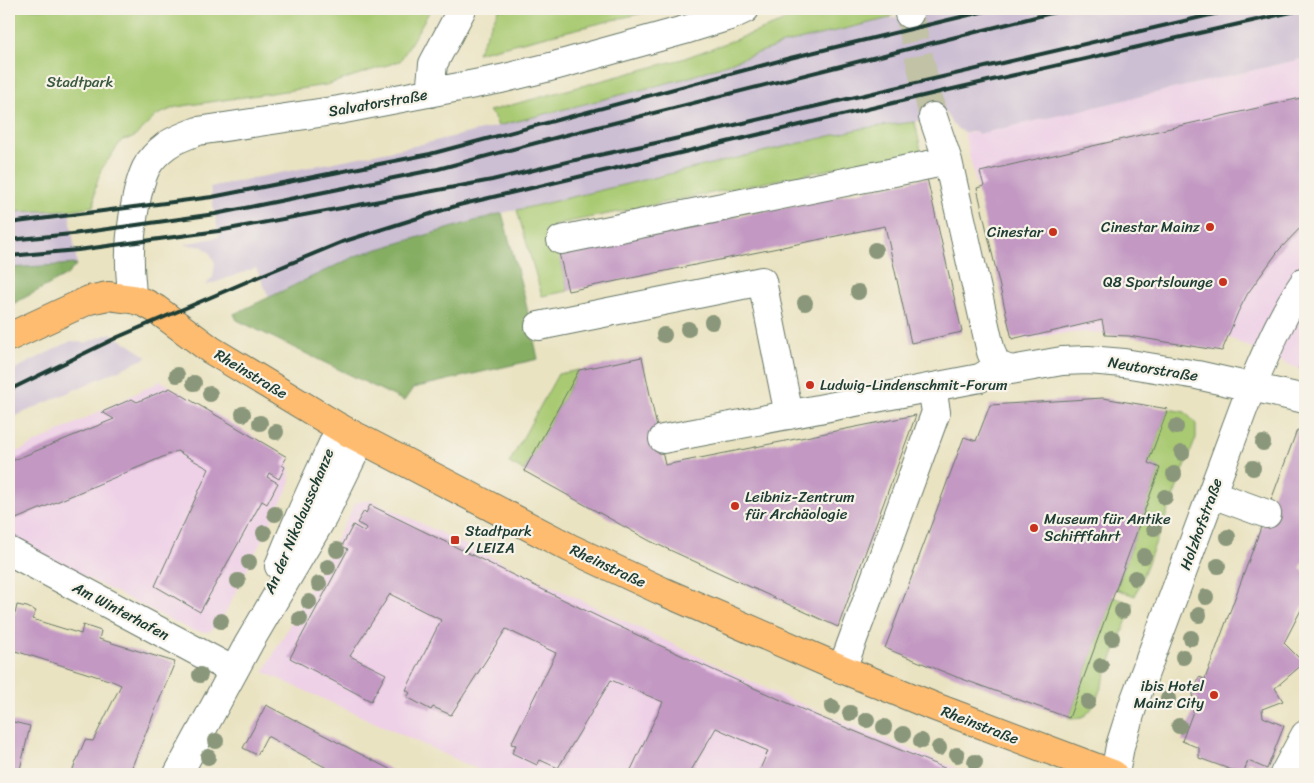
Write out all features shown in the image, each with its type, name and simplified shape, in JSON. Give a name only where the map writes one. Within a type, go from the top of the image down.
[{"type":"main road","name":"Rheinstraße","points":[[9,337],[89,300],[108,296],[132,299],[156,309],[211,350],[351,434],[570,548],[662,591],[930,706],[1114,774]]},
{"type":"street","points":[[430,93],[434,64],[462,9]]},
{"type":"street","name":"Salvatorstraße","points":[[132,299],[130,249],[138,199],[146,167],[166,146],[180,138],[198,131],[339,110],[430,93],[554,66],[705,24],[745,9]]},
{"type":"street","points":[[663,439],[980,378],[1000,366],[995,361],[991,352],[948,161],[933,117]]},
{"type":"street","points":[[561,240],[948,161]]},
{"type":"street","name":"Holzhofstraße","points":[[1114,774],[1120,746],[1134,702],[1251,388],[1294,296],[1305,281]]},
{"type":"street","points":[[539,326],[762,282],[789,415]]},
{"type":"street","name":"Neutorstraße","points":[[1000,366],[1011,370],[1062,361],[1088,360],[1124,363],[1197,375],[1305,399]]},
{"type":"street","points":[[842,669],[936,412],[932,388]]},
{"type":"street","name":"An der Nikolausschanze","points":[[178,774],[249,643],[323,517],[351,434]]},
{"type":"street","points":[[1212,494],[1266,514]]},
{"type":"street","name":"Am Winterhafen","points":[[9,551],[228,683]]},
{"type":"street","points":[[1284,774],[1305,735]]},
{"type":"shaded area","points":[[931,9],[1305,9],[1305,58],[978,134],[977,132],[964,132],[958,129],[952,124],[946,113],[915,122],[864,128],[502,213],[358,255],[269,297],[256,268],[205,286],[213,277],[215,263],[210,253],[203,247],[184,244],[219,237],[210,187],[414,146],[498,126],[687,78],[786,43]]},
{"type":"shaded area","points":[[1305,58],[1305,370],[1227,337],[1222,351],[1129,336],[1089,332],[1056,334],[1027,339],[1011,334],[964,132],[977,132],[978,134]]},
{"type":"shaded area","points":[[69,210],[77,264],[9,268],[9,212]]},
{"type":"shaded area","points":[[111,333],[148,357],[9,419],[9,372],[71,341],[85,343]]},
{"type":"shaded area","points":[[161,381],[289,458],[290,484],[220,623],[209,632],[193,631],[9,539],[9,456]]},
{"type":"shaded area","points":[[372,500],[775,693],[970,774],[488,774],[264,672],[356,502]]},
{"type":"green space","name":"Stadtpark","points":[[9,9],[431,9],[400,61],[326,85],[176,107],[157,115],[133,138],[122,140],[101,170],[95,189],[94,206],[69,210],[9,212]]},
{"type":"green space","points":[[499,9],[659,9],[477,53]]},
{"type":"green space","points":[[807,9],[896,9],[890,18],[786,43],[687,78],[498,126],[489,111],[682,59],[778,24]]},
{"type":"green space","points":[[915,122],[921,151],[553,225],[568,291],[542,296],[517,210],[864,128]]},
{"type":"green space","points":[[502,213],[525,299],[538,359],[413,388],[404,401],[237,320],[234,314],[358,255]]},
{"type":"green space","points":[[77,264],[67,275],[9,306],[9,268]]},
{"type":"green space","points":[[579,370],[524,471],[509,463],[558,374]]},
{"type":"green space","points":[[1168,409],[1185,412],[1196,424],[1196,438],[1135,596],[1116,589],[1160,468],[1148,463]]},
{"type":"green space","points":[[1113,597],[1133,604],[1095,703],[1085,715],[1078,718],[1069,718]]},
{"type":"building","name":"Cinestar Mainz","points":[[1305,97],[1305,223],[1279,250],[1248,293],[1222,351],[1129,336],[1105,335],[1102,320],[1029,337],[1028,335],[1012,339],[977,188],[984,186],[980,172]]},
{"type":"building","points":[[927,178],[962,332],[911,343],[885,226],[568,291],[559,253]]},
{"type":"building","points":[[1305,351],[1305,370],[1299,369]]},
{"type":"building","name":"Leibniz-Zentrum für Archäologie","points":[[642,357],[665,465],[916,415],[838,627],[650,541],[524,471],[579,370]]},
{"type":"building","points":[[170,388],[287,457],[282,465],[285,467],[279,479],[269,473],[267,477],[278,483],[267,504],[262,501],[200,612],[155,586],[209,469],[177,451],[9,522],[9,462],[114,419],[102,412],[132,399],[137,402]]},
{"type":"building","name":"Museum für Antike Schifffahrt","points":[[1103,398],[1168,409],[1148,463],[1160,468],[1069,718],[954,676],[885,648],[964,437],[976,441],[990,405]]},
{"type":"building","points":[[1297,430],[1305,432],[1305,558],[1300,569],[1305,571],[1305,602],[1284,643],[1304,663],[1275,688],[1283,701],[1262,709],[1263,717],[1284,726],[1267,769],[1248,761],[1243,774],[1199,758],[1199,748],[1182,741],[1198,698],[1192,697],[1199,677],[1205,679]]},
{"type":"building","points":[[370,505],[605,620],[711,669],[815,715],[959,774],[758,774],[768,751],[716,728],[689,774],[629,774],[663,702],[611,680],[558,768],[540,760],[537,765],[512,753],[516,745],[511,744],[556,653],[506,629],[451,715],[433,707],[431,710],[407,697],[410,693],[406,690],[441,620],[390,594],[350,656],[386,674],[371,701],[290,658],[348,549],[342,546],[353,525],[365,532],[367,528],[357,523]]},
{"type":"building","points":[[17,605],[36,611],[32,619],[81,634],[83,625],[101,631],[99,639],[175,662],[129,774],[71,774],[85,740],[93,741],[121,685],[9,649],[9,612],[15,614]]},
{"type":"building","points":[[266,705],[399,774],[338,774],[267,736],[257,755],[243,748]]},
{"type":"building","points":[[9,721],[30,726],[19,774],[9,774]]},
{"type":"tunnel","points":[[909,14],[933,117]]},
{"type":"railway","points":[[9,223],[212,197],[430,154],[790,58],[994,9]]},
{"type":"railway","points":[[9,240],[72,234],[215,214],[438,169],[1067,9]]},
{"type":"railway","points":[[9,256],[78,250],[218,231],[492,180],[1236,9]]},
{"type":"railway","points":[[9,390],[118,337],[342,242],[459,205],[944,91],[1305,9]]},
{"type":"place","name":"Cinestar Mainz","points":[[1210,227]]},
{"type":"place","name":"Cinestar","points":[[1053,232]]},
{"type":"place","name":"Q8 Sportslounge","points":[[1223,282]]},
{"type":"place","name":"Ludwig-Lindenschmit-Forum","points":[[810,385]]},
{"type":"place","name":"Leibniz-Zentrum für Archäologie","points":[[735,506]]},
{"type":"place","name":"Museum für Antike Schifffahrt","points":[[1034,528]]},
{"type":"place","name":"Stadtpark / LEIZA","points":[[455,540]]},
{"type":"place","name":"ibis Hotel Mainz City","points":[[1214,695]]}]
